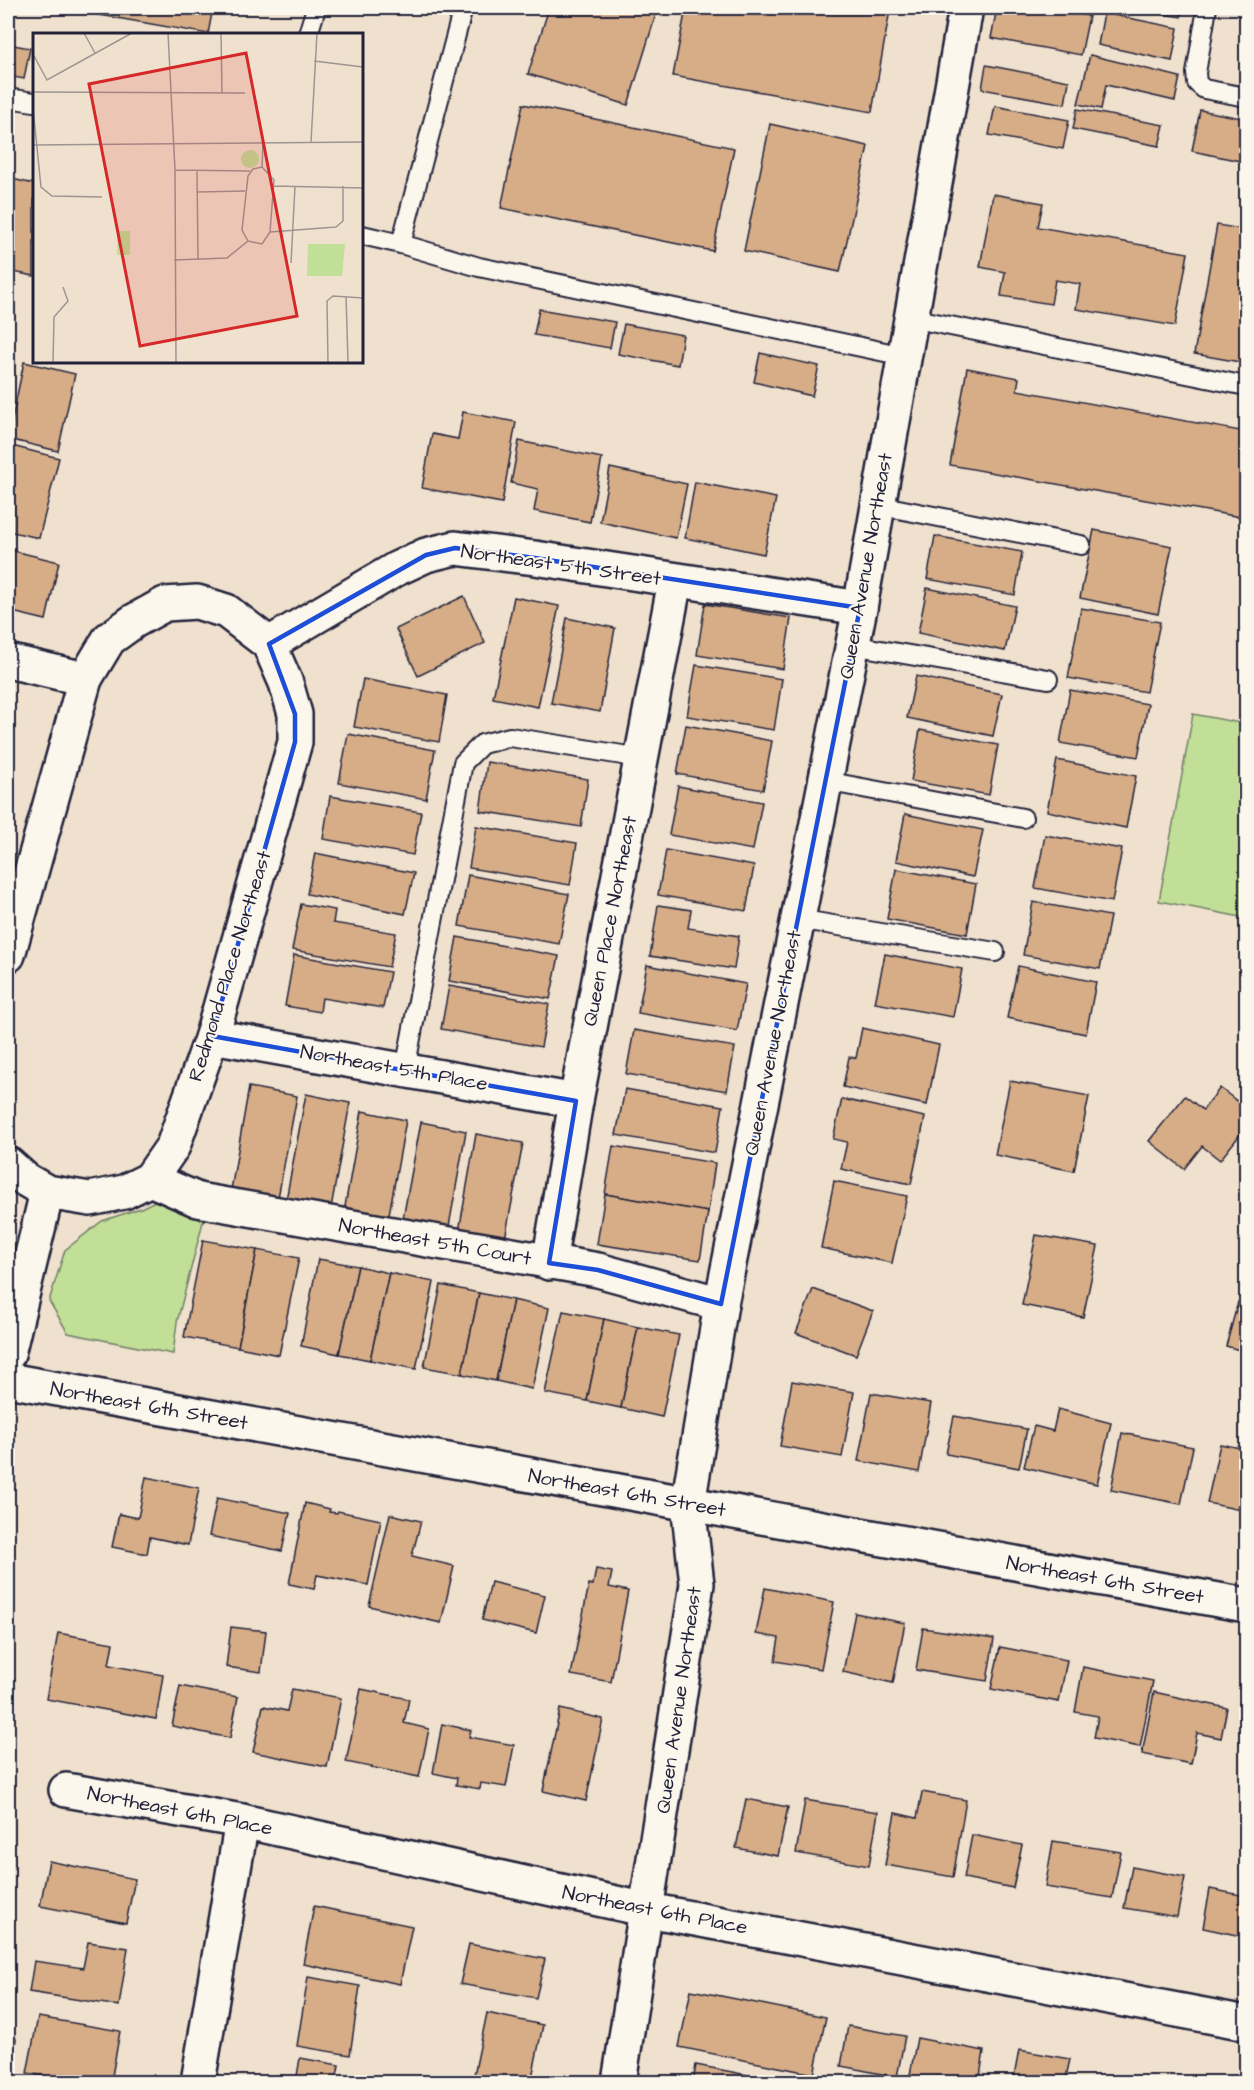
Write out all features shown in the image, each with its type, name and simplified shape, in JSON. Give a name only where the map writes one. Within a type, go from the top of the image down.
[{"type":"street","name":"Queen Avenue Northeast","points":[[619,2082],[648,1910],[697,1584],[688,1504],[721,1304],[860,608],[966,8]]},
{"type":"street","name":"Northeast 5th Street","points":[[269,644],[396,569],[426,555],[455,548],[535,558],[860,608]]},
{"type":"street","name":"Queen Place Northeast","points":[[549,1263],[576,1101],[675,581]]},
{"type":"street","points":[[8,955],[85,679],[109,639],[134,621],[165,604],[197,602],[226,611],[269,644]]},
{"type":"street","name":"Redmond Place Northeast","points":[[47,1192],[90,1199],[124,1192],[150,1179],[173,1146],[212,1036],[295,742],[295,714],[286,683],[269,644]]},
{"type":"street","points":[[8,661],[85,679]]},
{"type":"street","name":"Northeast 5th Place","points":[[212,1036],[576,1101]]},
{"type":"street","points":[[8,1164],[26,1180],[47,1192],[8,1354]]},
{"type":"street","name":"Northeast 5th Court","points":[[150,1179],[198,1200],[598,1270],[721,1304]]},
{"type":"street","name":"Northeast 6th Street","points":[[8,1380],[1246,1605]]},
{"type":"street","name":"Northeast 6th Place","points":[[66,1790],[242,1821],[648,1910],[1246,2023]]},
{"type":"street","points":[[198,2082],[242,1821]]},
{"type":"lane","points":[[308,33],[316,8]]},
{"type":"lane","points":[[401,243],[463,8]]},
{"type":"lane","points":[[1207,8],[1196,73],[1197,83],[1204,89],[1246,97]]},
{"type":"lane","points":[[8,98],[33,102]]},
{"type":"lane","points":[[363,235],[401,243],[479,267],[904,356]]},
{"type":"lane","points":[[911,318],[1246,386]]},
{"type":"lane","points":[[878,505],[1081,544]]},
{"type":"lane","points":[[852,645],[1048,680]]},
{"type":"lane","points":[[405,1070],[463,763],[482,744],[510,737],[641,758]]},
{"type":"lane","points":[[825,781],[1023,818]]},
{"type":"lane","points":[[797,919],[995,952]]},
{"type":"highlighted area","points":[[455,548],[535,558],[860,608],[721,1304],[598,1270],[549,1263],[576,1101],[212,1036],[295,742],[295,714],[269,644],[426,555]]},
{"type":"green space","points":[[1193,714],[1246,724],[1246,918],[1159,901]]},
{"type":"green space","points":[[165,1196],[204,1218],[177,1322],[173,1354],[68,1333],[49,1301],[65,1250],[102,1221],[141,1208]]},
{"type":"building","points":[[66,8],[213,8],[208,33]]},
{"type":"building","points":[[549,8],[658,8],[628,105],[528,74]]},
{"type":"building","points":[[686,8],[875,8],[890,10],[872,112],[673,76]]},
{"type":"building","points":[[997,8],[1047,8],[1089,16],[1081,55],[991,38]]},
{"type":"building","points":[[1127,8],[1183,8],[1181,17]]},
{"type":"building","points":[[1104,13],[1178,28],[1172,61],[1098,45]]},
{"type":"building","points":[[8,44],[30,48],[24,79],[8,76]]},
{"type":"building","points":[[1090,55],[1180,77],[1175,101],[1106,85],[1101,109],[1078,104]]},
{"type":"building","points":[[986,65],[1069,81],[1065,104],[982,89]]},
{"type":"building","points":[[523,104],[734,148],[713,251],[501,208]]},
{"type":"building","points":[[995,106],[1069,120],[1063,149],[989,135]]},
{"type":"building","points":[[1077,109],[1164,125],[1159,146],[1073,129]]},
{"type":"building","points":[[1200,110],[1246,119],[1245,162],[1192,151]]},
{"type":"building","points":[[770,124],[868,146],[840,272],[744,251]]},
{"type":"building","points":[[8,178],[33,184],[33,276],[8,271]]},
{"type":"building","points":[[993,194],[1043,203],[1038,227],[1188,253],[1175,326],[1076,309],[1080,284],[1055,280],[1051,304],[1001,296],[1005,272],[980,267]]},
{"type":"building","points":[[1246,206],[1246,363],[1194,354],[1217,225],[1242,229]]},
{"type":"building","points":[[539,309],[615,322],[610,348],[534,335]]},
{"type":"building","points":[[624,324],[683,335],[678,365],[618,354]]},
{"type":"building","points":[[760,353],[819,366],[812,396],[754,382]]},
{"type":"building","points":[[24,362],[75,374],[58,451],[8,439]]},
{"type":"building","points":[[967,368],[1019,378],[1017,390],[1246,432],[1246,518],[950,465]]},
{"type":"building","points":[[463,412],[516,422],[502,503],[422,488],[432,434],[458,439]]},
{"type":"building","points":[[519,441],[602,458],[590,522],[534,511],[538,489],[511,483]]},
{"type":"building","points":[[8,445],[59,458],[39,538],[8,531]]},
{"type":"building","points":[[610,468],[687,484],[676,538],[600,522]]},
{"type":"building","points":[[695,482],[776,498],[764,554],[685,538]]},
{"type":"building","points":[[1094,530],[1172,546],[1158,614],[1080,598]]},
{"type":"building","points":[[935,536],[1022,552],[1015,595],[927,579]]},
{"type":"building","points":[[10,550],[59,562],[46,620],[8,611]]},
{"type":"building","points":[[927,588],[1015,606],[1005,651],[918,633]]},
{"type":"building","points":[[464,596],[485,643],[418,676],[396,629]]},
{"type":"building","points":[[514,597],[559,606],[538,707],[493,698]]},
{"type":"building","points":[[705,604],[791,618],[783,669],[697,655]]},
{"type":"building","points":[[1081,608],[1160,622],[1146,692],[1068,678]]},
{"type":"building","points":[[567,618],[615,628],[600,712],[551,703]]},
{"type":"building","points":[[696,665],[782,679],[774,730],[687,716]]},
{"type":"building","points":[[916,676],[1002,694],[993,736],[907,718]]},
{"type":"building","points":[[363,679],[447,695],[439,742],[354,727]]},
{"type":"building","points":[[1070,690],[1148,704],[1138,757],[1060,743]]},
{"type":"building","points":[[686,725],[772,741],[763,790],[677,774]]},
{"type":"building","points":[[920,730],[998,745],[989,795],[911,781]]},
{"type":"building","points":[[348,734],[435,750],[426,799],[339,783]]},
{"type":"building","points":[[1057,760],[1136,776],[1126,828],[1047,811]]},
{"type":"building","points":[[487,762],[588,779],[581,827],[480,811]]},
{"type":"building","points":[[678,786],[762,802],[753,850],[669,835]]},
{"type":"building","points":[[330,796],[421,812],[413,855],[323,839]]},
{"type":"building","points":[[905,814],[983,830],[973,877],[896,861]]},
{"type":"building","points":[[476,826],[577,843],[570,885],[469,868]]},
{"type":"building","points":[[1045,835],[1122,849],[1112,902],[1035,888]]},
{"type":"building","points":[[666,850],[754,866],[746,911],[658,895]]},
{"type":"building","points":[[315,853],[414,873],[405,914],[307,894]]},
{"type":"building","points":[[896,869],[976,884],[967,934],[887,919]]},
{"type":"building","points":[[468,875],[569,894],[559,944],[459,926]]},
{"type":"building","points":[[1033,902],[1110,916],[1100,969],[1023,955]]},
{"type":"building","points":[[301,904],[335,910],[333,923],[396,933],[389,967],[292,950]]},
{"type":"building","points":[[658,905],[691,910],[688,928],[739,936],[734,969],[650,956]]},
{"type":"building","points":[[457,937],[559,956],[550,999],[449,981]]},
{"type":"building","points":[[885,954],[962,969],[953,1017],[875,1003]]},
{"type":"building","points":[[294,955],[390,972],[383,1008],[322,998],[320,1012],[285,1006]]},
{"type":"building","points":[[647,965],[746,984],[737,1031],[638,1013]]},
{"type":"building","points":[[1018,966],[1096,982],[1086,1034],[1007,1018]]},
{"type":"building","points":[[449,986],[549,1004],[541,1047],[441,1029]]},
{"type":"building","points":[[862,1028],[939,1045],[927,1105],[843,1087],[849,1057],[856,1058]]},
{"type":"building","points":[[634,1030],[735,1047],[727,1091],[626,1074]]},
{"type":"building","points":[[1010,1081],[1089,1096],[1074,1171],[995,1155]]},
{"type":"building","points":[[249,1087],[297,1096],[278,1198],[231,1190]]},
{"type":"building","points":[[1220,1088],[1246,1108],[1246,1127],[1220,1160],[1202,1146],[1184,1169],[1149,1141],[1185,1096],[1203,1110]]},
{"type":"building","points":[[625,1089],[723,1106],[715,1153],[616,1135]]},
{"type":"building","points":[[306,1094],[350,1103],[331,1208],[286,1200]]},
{"type":"building","points":[[842,1099],[925,1117],[911,1184],[841,1169],[847,1142],[833,1139]]},
{"type":"building","points":[[362,1111],[406,1120],[388,1220],[344,1212]]},
{"type":"building","points":[[421,1122],[466,1131],[448,1232],[402,1224]]},
{"type":"building","points":[[476,1134],[523,1143],[504,1244],[458,1237]]},
{"type":"building","points":[[613,1146],[715,1163],[708,1212],[605,1194]]},
{"type":"building","points":[[834,1181],[907,1196],[892,1263],[821,1248]]},
{"type":"building","points":[[605,1194],[708,1212],[700,1260],[597,1244]]},
{"type":"building","points":[[1036,1235],[1098,1246],[1083,1317],[1022,1305]]},
{"type":"building","points":[[203,1240],[257,1250],[238,1347],[184,1337]]},
{"type":"building","points":[[257,1250],[299,1258],[279,1355],[238,1347]]},
{"type":"building","points":[[318,1259],[358,1266],[339,1354],[301,1346]]},
{"type":"building","points":[[358,1266],[389,1273],[370,1360],[339,1354]]},
{"type":"building","points":[[389,1273],[434,1282],[416,1369],[370,1360]]},
{"type":"building","points":[[441,1285],[479,1293],[462,1374],[424,1367]]},
{"type":"building","points":[[813,1289],[873,1311],[856,1355],[796,1333]]},
{"type":"building","points":[[479,1293],[513,1300],[496,1381],[462,1374]]},
{"type":"building","points":[[513,1300],[549,1308],[532,1389],[496,1381]]},
{"type":"building","points":[[1238,1302],[1246,1305],[1246,1352],[1226,1346]]},
{"type":"building","points":[[563,1311],[604,1319],[587,1401],[545,1393]]},
{"type":"building","points":[[604,1319],[638,1327],[621,1408],[587,1401]]},
{"type":"building","points":[[638,1327],[679,1335],[662,1417],[621,1408]]},
{"type":"building","points":[[792,1381],[854,1392],[842,1457],[780,1446]]},
{"type":"building","points":[[871,1393],[931,1403],[919,1472],[858,1461]]},
{"type":"building","points":[[1058,1409],[1111,1423],[1097,1484],[1024,1467],[1034,1426],[1053,1431]]},
{"type":"building","points":[[954,1416],[1027,1429],[1019,1468],[946,1454]]},
{"type":"building","points":[[1122,1433],[1193,1447],[1181,1504],[1111,1490]]},
{"type":"building","points":[[1220,1444],[1246,1449],[1246,1511],[1207,1503]]},
{"type":"building","points":[[146,1477],[199,1488],[188,1545],[150,1537],[147,1554],[112,1547],[119,1514],[138,1518]]},
{"type":"building","points":[[217,1498],[290,1513],[282,1551],[209,1536]]},
{"type":"building","points":[[305,1503],[330,1509],[329,1512],[337,1513],[338,1511],[381,1520],[368,1585],[317,1575],[314,1589],[289,1584]]},
{"type":"building","points":[[390,1514],[421,1521],[412,1556],[454,1566],[441,1623],[369,1606]]},
{"type":"building","points":[[596,1569],[612,1572],[609,1587],[628,1591],[611,1682],[571,1675],[589,1584],[593,1585]]},
{"type":"building","points":[[491,1582],[545,1595],[536,1633],[482,1620]]},
{"type":"building","points":[[765,1588],[834,1602],[821,1669],[775,1661],[779,1638],[756,1634]]},
{"type":"building","points":[[855,1613],[905,1623],[893,1683],[843,1672]]},
{"type":"building","points":[[231,1627],[266,1631],[261,1672],[226,1667]]},
{"type":"building","points":[[923,1628],[994,1639],[987,1681],[916,1670]]},
{"type":"building","points":[[58,1633],[113,1643],[109,1665],[163,1675],[156,1719],[46,1699]]},
{"type":"building","points":[[1000,1647],[1067,1660],[1059,1702],[991,1689]]},
{"type":"building","points":[[1083,1667],[1153,1681],[1140,1747],[1094,1738],[1098,1716],[1075,1712]]},
{"type":"building","points":[[180,1686],[238,1697],[230,1738],[172,1726]]},
{"type":"building","points":[[292,1689],[341,1698],[327,1767],[253,1752],[263,1706],[287,1711]]},
{"type":"building","points":[[361,1689],[409,1699],[404,1723],[429,1729],[419,1777],[346,1762]]},
{"type":"building","points":[[1154,1692],[1227,1708],[1221,1738],[1197,1733],[1191,1764],[1142,1754]]},
{"type":"building","points":[[560,1709],[603,1719],[586,1801],[543,1791]]},
{"type":"building","points":[[442,1724],[471,1730],[469,1737],[514,1745],[506,1787],[481,1783],[480,1789],[456,1785],[457,1778],[433,1773]]},
{"type":"building","points":[[922,1792],[966,1800],[953,1877],[885,1865],[895,1813],[917,1818]]},
{"type":"building","points":[[746,1799],[788,1807],[778,1856],[736,1848]]},
{"type":"building","points":[[805,1800],[878,1812],[869,1866],[796,1853]]},
{"type":"building","points":[[972,1835],[1022,1845],[1013,1888],[964,1878]]},
{"type":"building","points":[[1053,1841],[1121,1852],[1112,1898],[1045,1887]]},
{"type":"building","points":[[49,1861],[135,1879],[126,1923],[40,1906]]},
{"type":"building","points":[[1132,1867],[1185,1877],[1177,1917],[1124,1908]]},
{"type":"building","points":[[1210,1889],[1246,1896],[1246,1937],[1203,1928]]},
{"type":"building","points":[[314,1906],[412,1926],[400,1984],[303,1964]]},
{"type":"building","points":[[88,1942],[128,1948],[119,2006],[29,1992],[34,1961],[83,1968]]},
{"type":"building","points":[[469,1944],[545,1959],[536,1998],[460,1984]]},
{"type":"building","points":[[308,1977],[360,1986],[350,2055],[297,2046]]},
{"type":"building","points":[[691,1990],[826,2017],[814,2074],[679,2047]]},
{"type":"building","points":[[487,2013],[543,2025],[531,2082],[473,2080]]},
{"type":"building","points":[[38,2017],[120,2031],[111,2082],[82,2082],[27,2073]]},
{"type":"building","points":[[848,2026],[905,2036],[897,2077],[841,2066]]},
{"type":"building","points":[[8,2038],[16,2039],[9,2074],[8,2074]]},
{"type":"building","points":[[917,2038],[984,2051],[979,2082],[909,2080]]},
{"type":"building","points":[[1019,2050],[1070,2059],[1065,2082],[1013,2082]]},
{"type":"building","points":[[300,2058],[339,2065],[336,2082],[296,2082]]},
{"type":"building","points":[[696,2065],[773,2080],[772,2082],[693,2082]]}]
